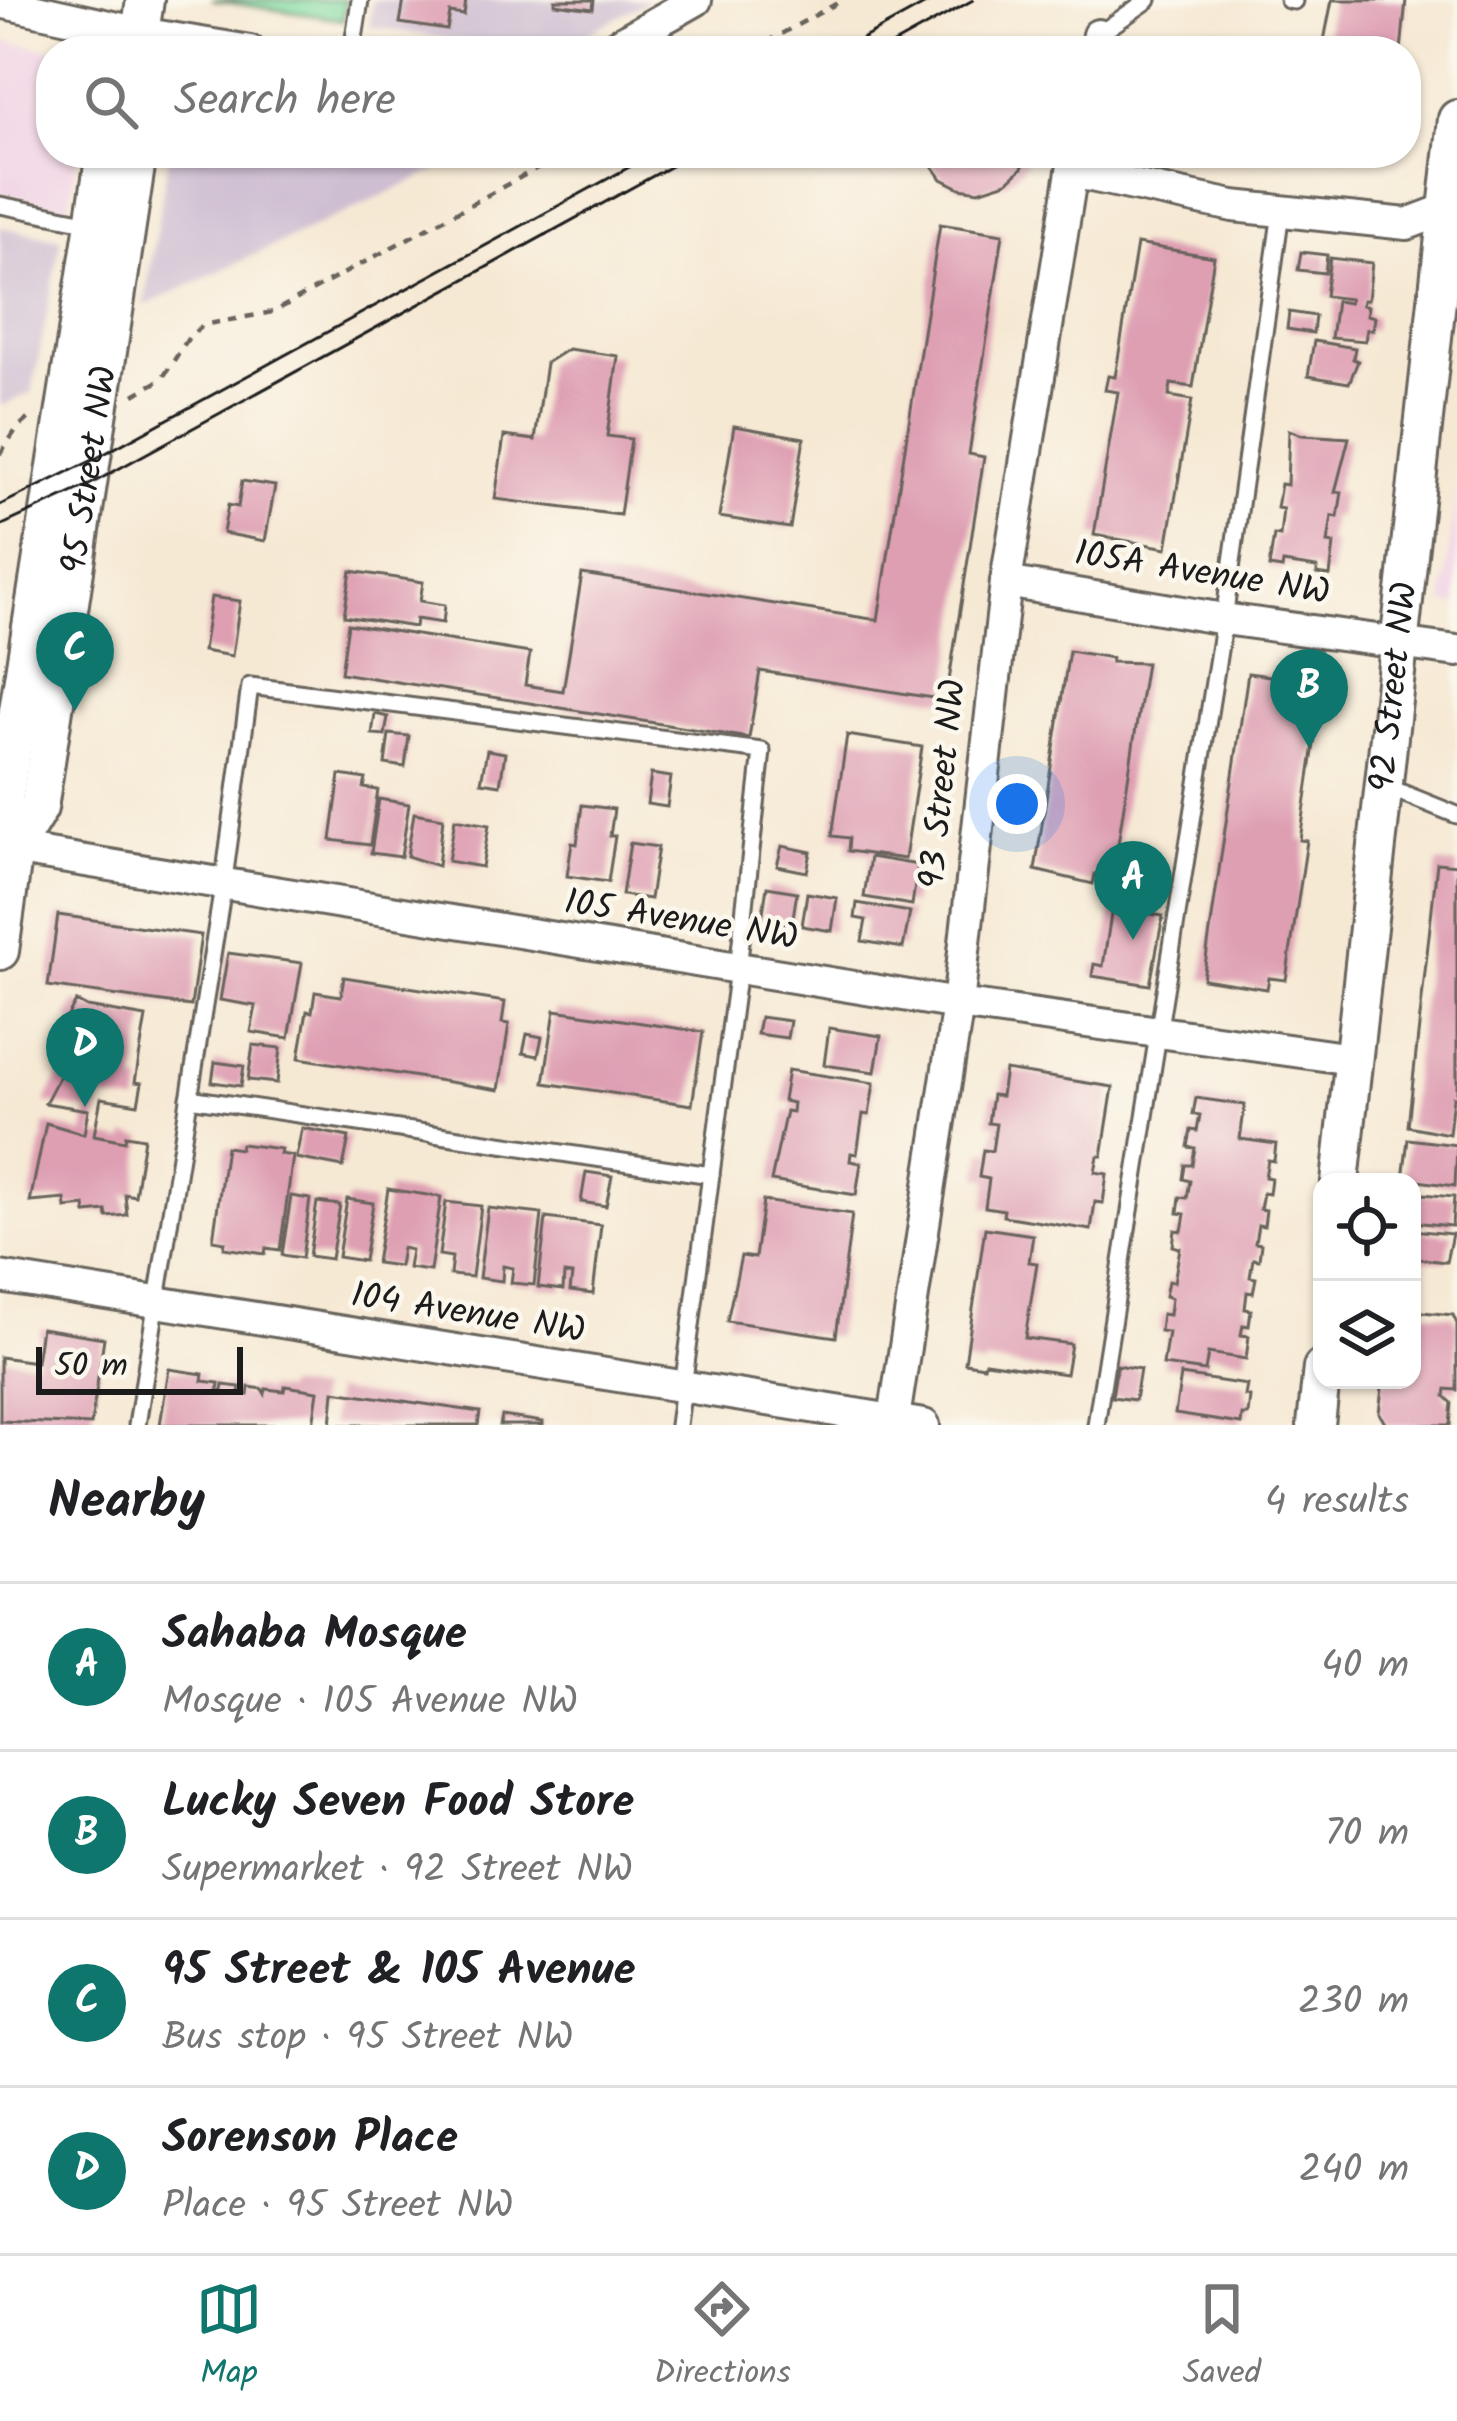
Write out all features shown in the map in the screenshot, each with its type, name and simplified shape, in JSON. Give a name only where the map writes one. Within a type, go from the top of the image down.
[{"type":"street","points":[[632,36],[696,0]]},
{"type":"street","points":[[0,2],[140,34]]},
{"type":"street","name":"92 Street NW","points":[[1341,1173],[1398,644],[1452,207],[1457,119]]},
{"type":"street","name":"95 Street NW","points":[[0,951],[11,682],[65,406],[103,168]]},
{"type":"street","name":"95 Street NW","points":[[7,848],[39,808],[136,168]]},
{"type":"street","name":"93 Street NW","points":[[904,1423],[1006,582],[1073,168]]},
{"type":"street","points":[[1096,168],[1233,206],[1281,212],[1407,224],[1452,207]]},
{"type":"street","name":"105A Avenue NW","points":[[1006,582],[1224,619],[1457,650]]},
{"type":"street","name":"105 Avenue NW","points":[[7,848],[958,1004],[1352,1059]]},
{"type":"street","name":"104 Avenue NW","points":[[0,1277],[904,1423]]},
{"type":"street","points":[[1316,1425],[1320,1389]]},
{"type":"lane","points":[[354,36],[359,0]]},
{"type":"lane","points":[[1104,36],[1148,0]]},
{"type":"lane","points":[[0,206],[94,223]]},
{"type":"lane","points":[[1096,1425],[1224,619],[1281,212]]},
{"type":"lane","points":[[137,1425],[223,887],[250,686],[762,751],[678,1425]]},
{"type":"lane","points":[[1382,785],[1457,815]]},
{"type":"lane","points":[[189,1098],[711,1175]]},
{"type":"path","points":[[777,36],[843,0]]},
{"type":"path","points":[[103,399],[119,400],[152,387],[203,325],[273,313],[538,168]]},
{"type":"path","points":[[0,454],[31,416],[65,406]]},
{"type":"shaded area","points":[[373,0],[649,0],[583,36],[430,36],[369,27]]},
{"type":"shaded area","points":[[0,40],[36,47],[36,168],[76,168],[69,207],[0,194]]},
{"type":"shaded area","points":[[167,168],[442,168],[144,306]]},
{"type":"shaded area","points":[[0,227],[61,239],[32,393],[0,406]]},
{"type":"shaded area","points":[[1457,477],[1457,605],[1443,603]]},
{"type":"green space","points":[[211,0],[346,0],[343,20]]},
{"type":"building","points":[[404,0],[466,0],[464,15],[450,13],[447,30],[400,23]]},
{"type":"building","points":[[555,0],[594,0],[593,9],[555,4]]},
{"type":"building","points":[[1332,0],[1406,0],[1402,36],[1325,36]]},
{"type":"building","points":[[934,168],[1022,168],[1007,182],[979,191],[942,179]]},
{"type":"building","points":[[940,224],[1003,234],[969,454],[984,457],[946,700],[760,671],[749,738],[341,673],[348,624],[530,653],[525,685],[563,691],[582,574],[878,620]]},
{"type":"building","points":[[1137,244],[1214,257],[1193,387],[1171,384],[1169,396],[1192,400],[1167,548],[1094,535],[1118,392],[1105,390],[1108,376],[1115,377]]},
{"type":"building","points":[[1301,252],[1327,255],[1325,273],[1298,270]]},
{"type":"building","points":[[1330,258],[1372,263],[1368,300],[1362,305],[1368,306],[1367,315],[1375,317],[1365,341],[1331,338],[1336,301],[1349,303],[1350,299],[1325,296]]},
{"type":"building","points":[[1289,312],[1315,316],[1313,333],[1287,329]]},
{"type":"building","points":[[1314,341],[1355,348],[1353,359],[1358,361],[1349,383],[1308,376]]},
{"type":"building","points":[[568,349],[618,356],[607,436],[631,439],[620,515],[495,499],[504,436],[535,440],[546,363]]},
{"type":"building","points":[[734,426],[804,438],[790,528],[719,517]]},
{"type":"building","points":[[1289,430],[1349,438],[1335,492],[1342,492],[1328,543],[1334,544],[1330,576],[1317,574],[1317,568],[1283,563],[1282,569],[1269,567],[1274,535],[1280,536],[1283,509],[1277,508],[1281,484],[1287,485]]},
{"type":"building","points":[[242,481],[275,486],[265,541],[223,533],[228,505],[238,507]]},
{"type":"building","points":[[351,571],[423,582],[420,601],[445,605],[443,623],[416,619],[415,627],[344,616]]},
{"type":"building","points":[[211,597],[240,601],[232,656],[203,651]]},
{"type":"building","points":[[1069,651],[1112,658],[1111,662],[1146,663],[1113,876],[1095,874],[1093,884],[1035,870]]},
{"type":"building","points":[[1248,673],[1323,683],[1300,840],[1307,841],[1286,980],[1269,978],[1267,989],[1203,979]]},
{"type":"building","points":[[375,714],[388,717],[385,735],[372,734]]},
{"type":"building","points":[[389,734],[409,736],[405,767],[385,764]]},
{"type":"building","points":[[847,735],[922,747],[905,859],[848,851],[849,838],[832,836]]},
{"type":"building","points":[[487,750],[505,753],[500,785],[481,782]]},
{"type":"building","points":[[651,774],[671,777],[667,807],[647,804]]},
{"type":"building","points":[[340,775],[366,779],[364,788],[378,790],[370,845],[331,840]]},
{"type":"building","points":[[379,799],[409,804],[401,857],[371,853]]},
{"type":"building","points":[[582,805],[614,809],[608,882],[567,876]]},
{"type":"building","points":[[414,813],[443,818],[438,866],[407,856]]},
{"type":"building","points":[[455,819],[489,825],[482,867],[448,861]]},
{"type":"building","points":[[630,843],[658,847],[650,899],[622,895]]},
{"type":"building","points":[[782,846],[811,852],[807,872],[777,866]]},
{"type":"building","points":[[870,857],[918,865],[912,905],[864,897]]},
{"type":"building","points":[[1437,863],[1457,865],[1457,1097],[1453,1097],[1449,1134],[1408,1126]]},
{"type":"building","points":[[767,887],[797,892],[792,924],[762,919]]},
{"type":"building","points":[[807,893],[837,898],[832,931],[802,926]]},
{"type":"building","points":[[857,903],[910,912],[903,948],[862,941],[866,920],[855,918]]},
{"type":"building","points":[[1112,908],[1163,916],[1150,985],[1092,976],[1094,964],[1103,966]]},
{"type":"building","points":[[58,915],[201,935],[191,1006],[48,986]]},
{"type":"building","points":[[228,953],[302,963],[289,1038],[251,1032],[256,1006],[220,1000]]},
{"type":"building","points":[[344,977],[505,1002],[502,1023],[509,1024],[499,1090],[299,1058],[315,992],[341,996]]},
{"type":"building","points":[[76,1001],[146,1017],[135,1082],[142,1083],[138,1104],[101,1098],[94,1135],[125,1141],[126,1135],[144,1138],[135,1196],[125,1194],[127,1215],[107,1217],[106,1211],[86,1213],[85,1206],[66,1208],[65,1199],[30,1202],[46,1123],[84,1134],[88,1110],[45,1103],[66,1063],[60,1059],[70,1042],[64,1039],[74,1021],[67,1018]]},
{"type":"building","points":[[555,1010],[703,1032],[692,1105],[544,1083]]},
{"type":"building","points":[[760,1017],[790,1021],[787,1038],[757,1034]]},
{"type":"building","points":[[829,1028],[881,1036],[875,1072],[824,1065]]},
{"type":"building","points":[[527,1034],[542,1037],[538,1056],[523,1053]]},
{"type":"building","points":[[253,1045],[281,1048],[277,1083],[248,1080]]},
{"type":"building","points":[[215,1062],[244,1066],[241,1086],[212,1082]]},
{"type":"building","points":[[788,1070],[874,1083],[857,1154],[851,1153],[850,1161],[861,1163],[856,1195],[771,1181],[786,1111],[792,1112],[793,1103],[783,1101]]},
{"type":"building","points":[[1005,1070],[1113,1087],[1095,1172],[1107,1174],[1103,1203],[1095,1202],[1091,1230],[1003,1216],[1004,1210],[985,1207],[989,1179],[979,1177],[983,1150],[992,1151],[996,1124],[988,1123],[992,1095],[1001,1096]]},
{"type":"building","points":[[1196,1098],[1245,1105],[1240,1139],[1276,1144],[1265,1177],[1271,1178],[1269,1194],[1263,1193],[1260,1209],[1266,1210],[1255,1243],[1261,1244],[1259,1260],[1253,1259],[1250,1277],[1256,1278],[1253,1293],[1247,1292],[1249,1326],[1243,1325],[1241,1335],[1249,1336],[1246,1359],[1208,1353],[1205,1371],[1163,1365],[1168,1332],[1160,1331],[1162,1314],[1169,1315],[1171,1298],[1165,1296],[1168,1281],[1174,1282],[1180,1248],[1173,1246],[1175,1230],[1182,1231],[1185,1214],[1178,1213],[1180,1197],[1187,1198],[1190,1181],[1183,1179],[1195,1148],[1188,1147],[1200,1115],[1193,1114]]},
{"type":"building","points":[[302,1128],[349,1137],[343,1167],[296,1158]]},
{"type":"building","points":[[1408,1139],[1457,1145],[1455,1186],[1421,1181],[1421,1173],[1404,1173]]},
{"type":"building","points":[[241,1144],[281,1149],[280,1154],[293,1156],[280,1250],[266,1248],[265,1254],[224,1248],[225,1242],[213,1240],[226,1147],[240,1149]]},
{"type":"building","points":[[586,1172],[612,1176],[606,1206],[581,1202]]},
{"type":"building","points":[[388,1189],[441,1197],[430,1271],[408,1268],[411,1250],[402,1248],[399,1266],[376,1263]]},
{"type":"building","points":[[1421,1194],[1454,1197],[1452,1226],[1421,1223]]},
{"type":"building","points":[[291,1196],[310,1199],[302,1258],[282,1255]]},
{"type":"building","points":[[347,1199],[373,1203],[364,1261],[338,1257]]},
{"type":"building","points":[[763,1201],[852,1214],[836,1337],[727,1321],[741,1256],[755,1258]]},
{"type":"building","points":[[317,1202],[340,1205],[331,1259],[309,1256]]},
{"type":"building","points":[[446,1202],[481,1206],[472,1277],[450,1275],[452,1257],[439,1255]]},
{"type":"building","points":[[488,1208],[542,1214],[534,1285],[511,1283],[513,1268],[503,1266],[502,1281],[479,1278]]},
{"type":"building","points":[[546,1218],[601,1225],[593,1294],[570,1291],[572,1275],[564,1274],[563,1290],[538,1287]]},
{"type":"building","points":[[985,1228],[1033,1235],[1029,1262],[1037,1263],[1025,1338],[1071,1344],[1066,1374],[965,1363]]},
{"type":"building","points":[[1421,1231],[1452,1234],[1446,1262],[1421,1259]]},
{"type":"building","points":[[1421,1312],[1453,1315],[1457,1390],[1446,1389],[1445,1396],[1452,1403],[1450,1425],[1386,1425],[1379,1413],[1382,1389],[1421,1389]]},
{"type":"building","points":[[41,1328],[104,1338],[91,1425],[0,1421],[0,1357],[36,1362]]},
{"type":"building","points":[[1117,1365],[1140,1369],[1135,1400],[1112,1397]]},
{"type":"building","points":[[169,1369],[203,1374],[202,1381],[219,1383],[218,1391],[223,1385],[240,1387],[239,1394],[248,1395],[249,1387],[265,1394],[266,1389],[284,1391],[285,1386],[318,1391],[313,1425],[160,1425]]},
{"type":"building","points":[[1181,1375],[1247,1385],[1248,1415],[1242,1415],[1241,1424],[1175,1414]]},
{"type":"building","points":[[334,1391],[480,1412],[478,1425],[331,1425]]},
{"type":"building","points":[[502,1416],[543,1422],[543,1425],[500,1425]]},
{"type":"tram line","points":[[867,36],[933,0]]},
{"type":"tram line","points":[[908,36],[973,0]]},
{"type":"tram line","points":[[0,505],[93,460],[628,168]]},
{"type":"tram line","points":[[0,526],[89,485],[668,168]]},
{"type":"place","name":"95 Street & 105 Avenue","points":[[75,711]]},
{"type":"place","name":"Lucky Seven Food Store","points":[[1309,748]]},
{"type":"place","name":"Sahaba Mosque","points":[[1133,940]]},
{"type":"place","name":"Sorenson Place","points":[[85,1107]]}]
